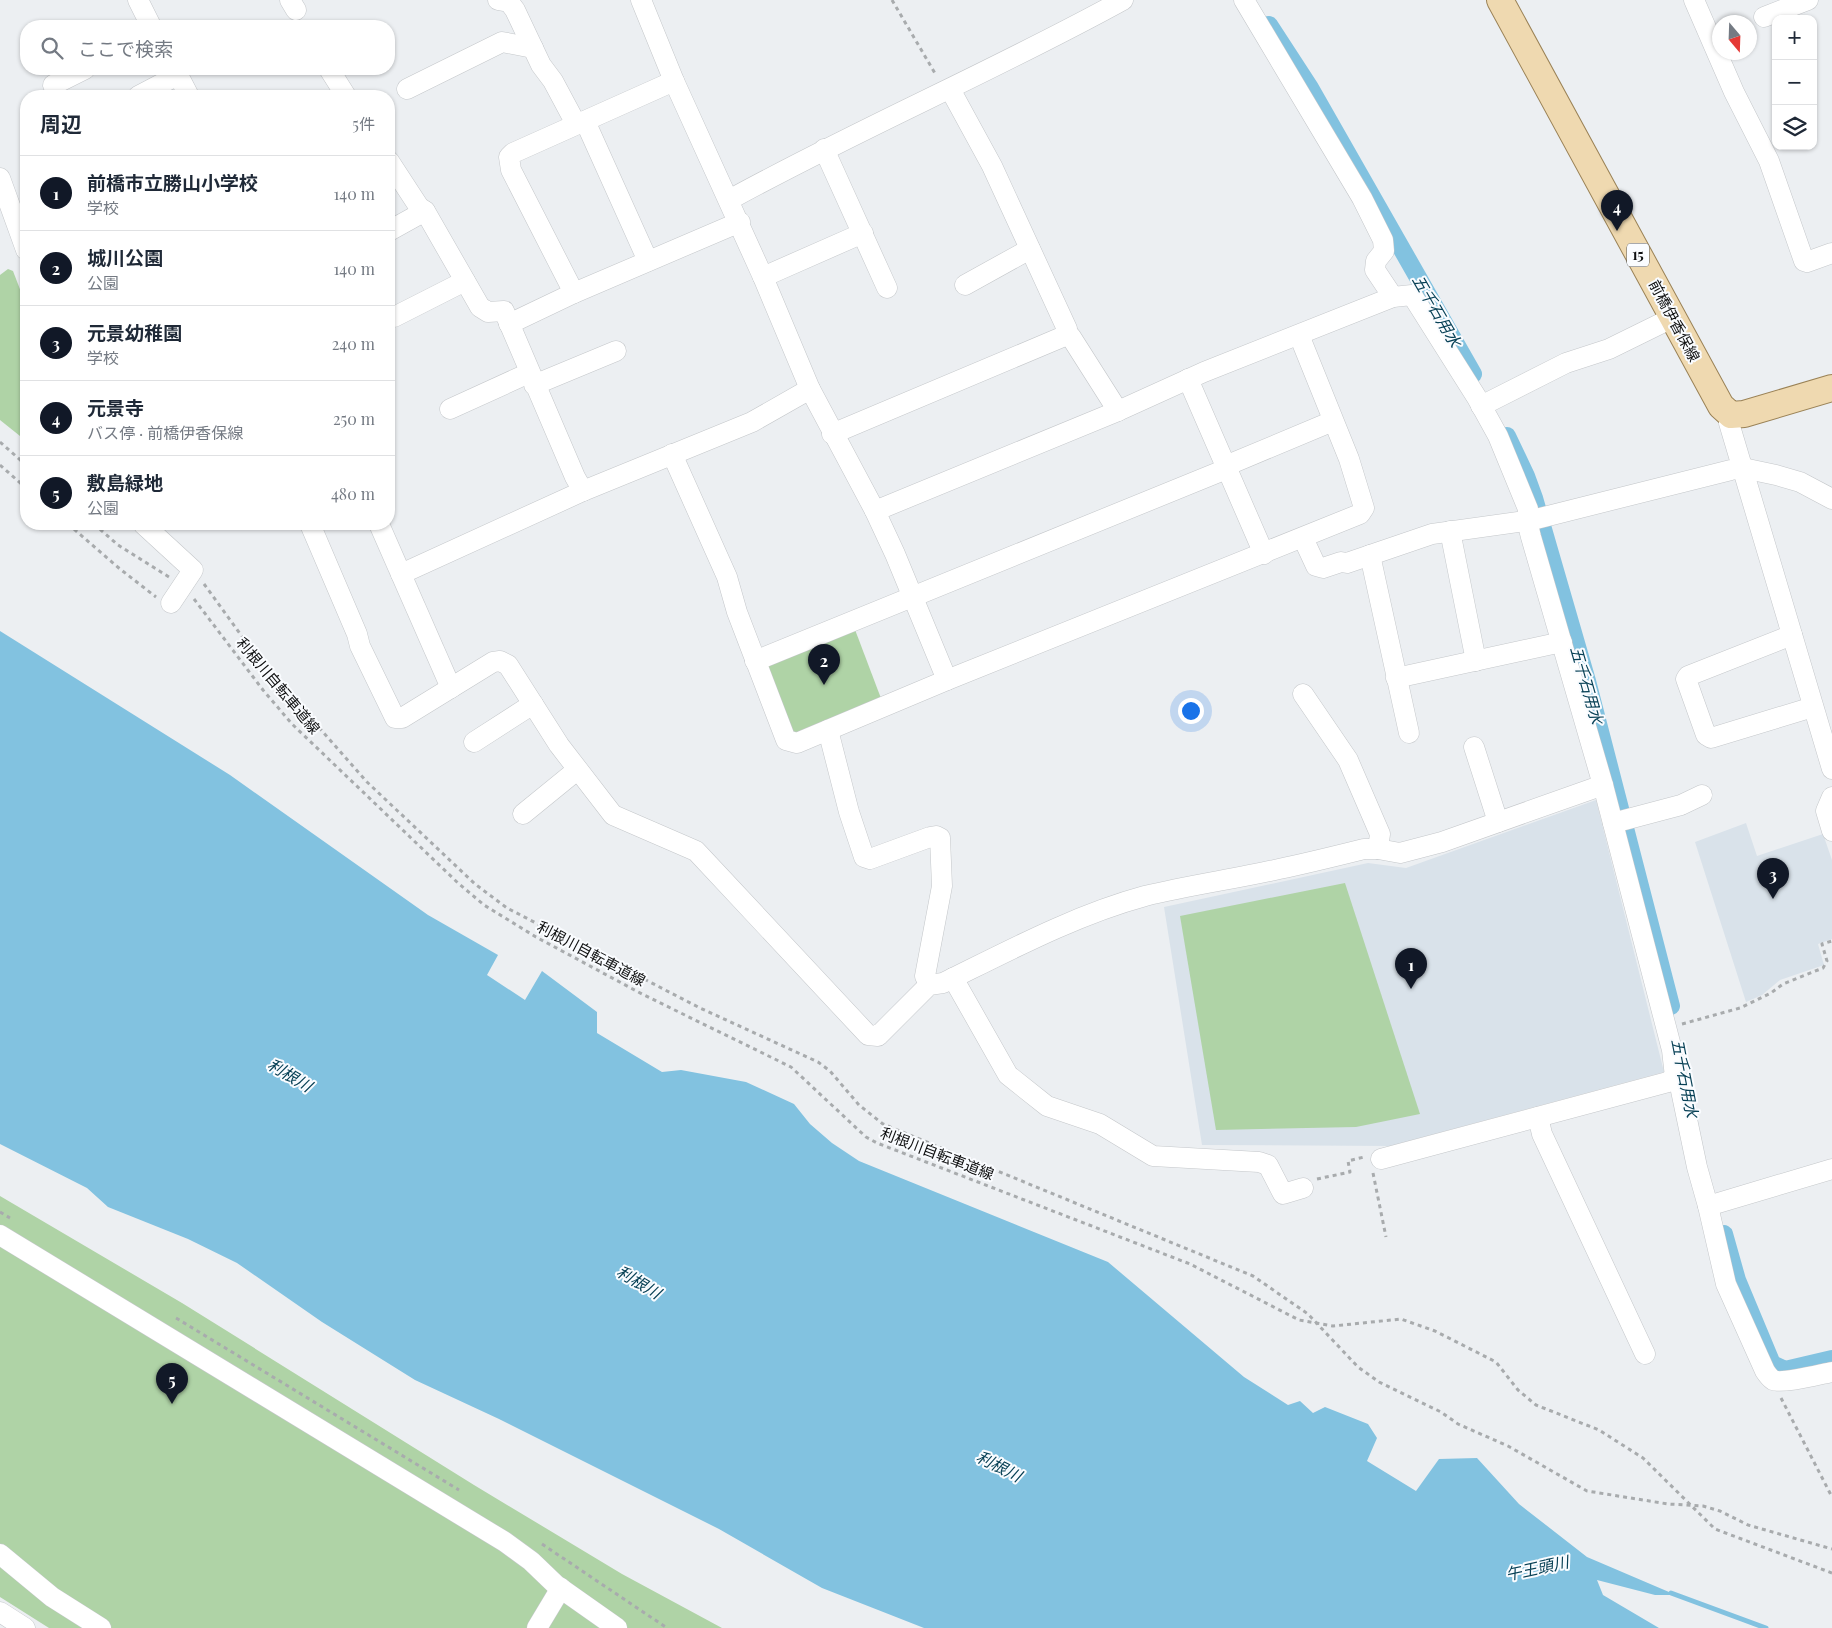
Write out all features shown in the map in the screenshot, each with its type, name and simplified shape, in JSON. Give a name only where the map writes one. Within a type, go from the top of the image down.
[{"type":"main road","name":"前橋伊香保線","points":[[1500,0],[1714,396],[1721,406],[1731,414]]},
{"type":"main road","points":[[1731,414],[1744,414],[1832,388]]},
{"type":"street","points":[[138,0],[148,20]]},
{"type":"street","points":[[498,0],[509,2],[515,10],[533,48],[580,123],[648,261]]},
{"type":"street","points":[[641,0],[674,81],[740,222],[810,389],[832,434],[875,511],[913,596],[947,680]]},
{"type":"street","points":[[729,200],[824,149],[947,90],[1123,0]]},
{"type":"street","points":[[1244,0],[1362,198],[1383,240],[1384,251],[1376,261],[1375,270],[1393,297]]},
{"type":"street","points":[[1694,0],[1734,92],[1769,161],[1804,261],[1807,262],[1832,252]]},
{"type":"street","points":[[1764,18],[1808,0]]},
{"type":"street","points":[[407,89],[502,42],[533,48]]},
{"type":"street","points":[[53,85],[73,75]]},
{"type":"street","points":[[148,90],[171,75]]},
{"type":"street","points":[[178,75],[186,90]]},
{"type":"street","points":[[333,75],[342,90]]},
{"type":"street","points":[[574,293],[509,163],[509,156],[674,81]]},
{"type":"street","points":[[947,90],[992,166],[1067,328],[1067,335]]},
{"type":"street","points":[[824,149],[887,288]]},
{"type":"street","points":[[395,171],[419,208],[425,211],[480,307],[488,312],[504,311],[531,379],[583,491]]},
{"type":"street","points":[[0,178],[20,233]]},
{"type":"street","points":[[395,228],[425,211]]},
{"type":"street","points":[[508,324],[574,293],[740,222]]},
{"type":"street","points":[[763,277],[863,233]]},
{"type":"street","points":[[964,285],[1030,249]]},
{"type":"street","points":[[395,316],[465,281]]},
{"type":"street","points":[[875,511],[1118,411],[1188,379],[1393,297],[1405,294],[1412,295],[1481,406],[1512,466],[1528,509],[1527,521],[1603,785],[1672,1050],[1675,1077],[1678,1081],[1697,1166],[1732,1302],[1765,1371],[1774,1381],[1832,1372]]},
{"type":"street","points":[[1481,406],[1566,363],[1609,349],[1672,318]]},
{"type":"street","points":[[832,434],[1067,335],[1072,337],[1118,411]]},
{"type":"street","points":[[672,454],[727,577],[755,660],[786,740],[797,743],[947,680],[1360,514],[1364,508],[1349,458],[1299,335]]},
{"type":"street","points":[[450,410],[531,379],[616,351]]},
{"type":"street","points":[[1188,379],[1264,554]]},
{"type":"street","points":[[401,574],[583,491],[752,422],[810,389]]},
{"type":"street","points":[[1731,414],[1729,423],[1813,707],[1829,748],[1832,769]]},
{"type":"street","points":[[755,660],[1227,468],[1234,462],[1332,420]]},
{"type":"street","points":[[1303,538],[1319,568],[1341,562],[1347,563],[1419,538],[1450,531],[1527,521],[1640,491],[1743,468],[1800,482],[1832,499]]},
{"type":"street","points":[[147,530],[182,586]]},
{"type":"street","points":[[313,530],[357,634],[360,646],[391,714],[398,719],[493,662],[500,661],[508,665],[577,770],[617,818],[696,851],[868,1034],[878,1036],[929,985],[943,983],[1055,929],[1144,896],[1208,882],[1278,870],[1364,849],[1378,849],[1400,853],[1442,842],[1603,785]]},
{"type":"street","points":[[382,530],[451,688]]},
{"type":"street","points":[[1450,531],[1476,661]]},
{"type":"street","points":[[1370,555],[1409,734]]},
{"type":"street","points":[[1792,635],[1688,676],[1686,679],[1706,735],[1711,738],[1813,707]]},
{"type":"street","points":[[1396,678],[1562,642]]},
{"type":"street","points":[[1303,694],[1348,760],[1380,834],[1378,849]]},
{"type":"street","points":[[474,742],[533,704]]},
{"type":"street","points":[[828,730],[849,812],[864,857],[870,859],[930,837],[936,836],[940,838],[942,886],[925,976],[929,985]]},
{"type":"street","points":[[1474,747],[1498,822]]},
{"type":"street","points":[[523,814],[577,770]]},
{"type":"street","points":[[1613,823],[1680,805],[1702,795]]},
{"type":"street","points":[[1832,797],[1826,811],[1832,831]]},
{"type":"street","points":[[953,978],[1008,1075],[1047,1106],[1100,1124],[1152,1156],[1259,1162],[1268,1165],[1283,1194],[1302,1188]]},
{"type":"street","points":[[1381,1159],[1668,1082],[1675,1077]]},
{"type":"street","points":[[1538,1117],[1542,1134],[1645,1354]]},
{"type":"street","points":[[1708,1206],[1832,1169]]},
{"type":"street","points":[[0,1234],[482,1527],[530,1561],[561,1588],[616,1628]]},
{"type":"street","points":[[0,1554],[52,1597],[101,1628]]},
{"type":"street","points":[[537,1628],[561,1588]]},
{"type":"street","points":[[0,1612],[25,1628]]},
{"type":"path","points":[[892,0],[947,90]]},
{"type":"path","points":[[0,442],[20,460]]},
{"type":"path","points":[[0,465],[20,483]]},
{"type":"path","points":[[75,530],[154,596],[182,586],[257,657],[367,782],[475,884],[507,908],[700,1008],[804,1054],[830,1071],[859,1106],[883,1124],[1229,1265],[1279,1291],[1308,1314],[1358,1368],[1379,1382],[1433,1407],[1458,1424],[1508,1446],[1587,1492],[1668,1504],[1690,1504],[1720,1511],[1748,1525],[1832,1549]]},
{"type":"path","name":"利根川自転車道線","points":[[101,530],[118,545],[182,586],[196,601],[263,690],[292,724],[458,883],[484,904],[517,926],[642,994],[791,1067],[854,1128],[877,1143],[1190,1264],[1285,1314],[1317,1324],[1341,1326],[1401,1319],[1435,1331],[1496,1362],[1518,1390],[1536,1405],[1599,1430],[1643,1458],[1708,1523],[1724,1533],[1832,1573]]},
{"type":"path","points":[[1681,1024],[1740,1008],[1771,993],[1782,984],[1823,968],[1827,965],[1827,961],[1822,944],[1832,942]]},
{"type":"path","points":[[1302,1188],[1307,1181],[1350,1172],[1348,1161],[1372,1154],[1381,1159]]},
{"type":"path","points":[[1381,1159],[1374,1163],[1372,1168],[1386,1237]]},
{"type":"path","points":[[1774,1381],[1832,1497]]},
{"type":"shaded area","points":[[1596,800],[1664,1072],[1390,1146],[1202,1145],[1164,907],[1368,863],[1406,868]]},
{"type":"shaded area","points":[[1746,823],[1757,856],[1823,834],[1832,860],[1832,939],[1818,944],[1824,965],[1780,980],[1762,995],[1746,1002],[1695,842]]},
{"type":"green space","points":[[8,269],[13,271],[20,289],[20,436],[0,420],[0,275]]},
{"type":"green space","points":[[854,627],[882,701],[800,736],[791,732],[766,670],[771,660]]},
{"type":"green space","points":[[1345,883],[1420,1114],[1356,1127],[1216,1130],[1180,916]]},
{"type":"green space","points":[[0,1196],[182,1303],[474,1485],[622,1574],[722,1628],[49,1628],[0,1597]]},
{"type":"water","name":"利根川","points":[[0,631],[230,775],[428,915],[498,955],[487,975],[525,1000],[542,971],[597,1012],[597,1033],[662,1072],[681,1070],[746,1082],[794,1104],[810,1124],[832,1143],[859,1161],[1108,1262],[1244,1377],[1288,1405],[1300,1401],[1313,1413],[1325,1407],[1368,1424],[1377,1438],[1367,1461],[1416,1491],[1439,1459],[1477,1458],[1519,1504],[1587,1557],[1676,1595],[1655,1595],[1597,1580],[1603,1595],[1659,1628],[924,1628],[822,1588],[719,1529],[499,1419],[415,1380],[322,1322],[237,1263],[188,1239],[108,1207],[87,1188],[0,1144]]},
{"type":"waterway","name":"五千石用水","points":[[1269,25],[1310,88],[1473,374]]},
{"type":"waterway","name":"五千石用水","points":[[1507,436],[1534,498],[1587,681],[1671,1006]]},
{"type":"waterway","name":"五千石用水","points":[[1724,1234],[1737,1280],[1772,1364],[1785,1370],[1832,1359]]},
{"type":"waterway","name":"午王頭川","points":[[1671,1593],[1766,1628]]},
{"type":"place","name":"元景寺","points":[[1617,231]]},
{"type":"place","name":"城川公園","points":[[824,685]]},
{"type":"place","name":"元景幼稚園","points":[[1773,899]]},
{"type":"place","name":"前橋市立勝山小学校","points":[[1411,989]]},
{"type":"place","name":"敷島緑地","points":[[172,1404]]}]
